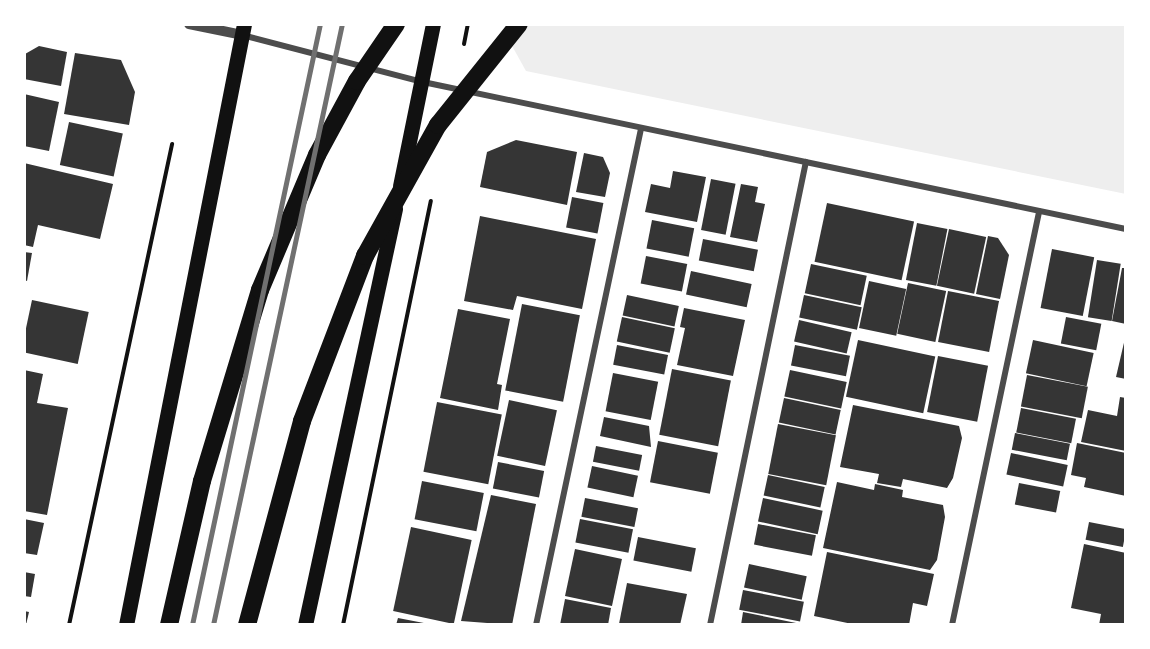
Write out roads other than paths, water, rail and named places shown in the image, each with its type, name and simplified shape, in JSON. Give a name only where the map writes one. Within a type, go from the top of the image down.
[{"type":"highway","points":[[169,625],[202,481],[260,290],[317,155],[357,81],[396,24]]},
{"type":"highway","points":[[247,625],[302,421],[365,256],[438,125],[519,24]]},
{"type":"main road","points":[[305,625],[423,82],[433,24]]},
{"type":"main road","points":[[126,625],[243,29]]},
{"type":"street","points":[[189,24],[243,29],[423,82],[1126,229]]},
{"type":"street","points":[[536,625],[641,129]]},
{"type":"street","points":[[710,625],[806,162]]},
{"type":"street","points":[[952,625],[1039,211]]},
{"type":"railway","points":[[192,625],[320,24]]},
{"type":"railway","points":[[213,625],[342,24]]}]
